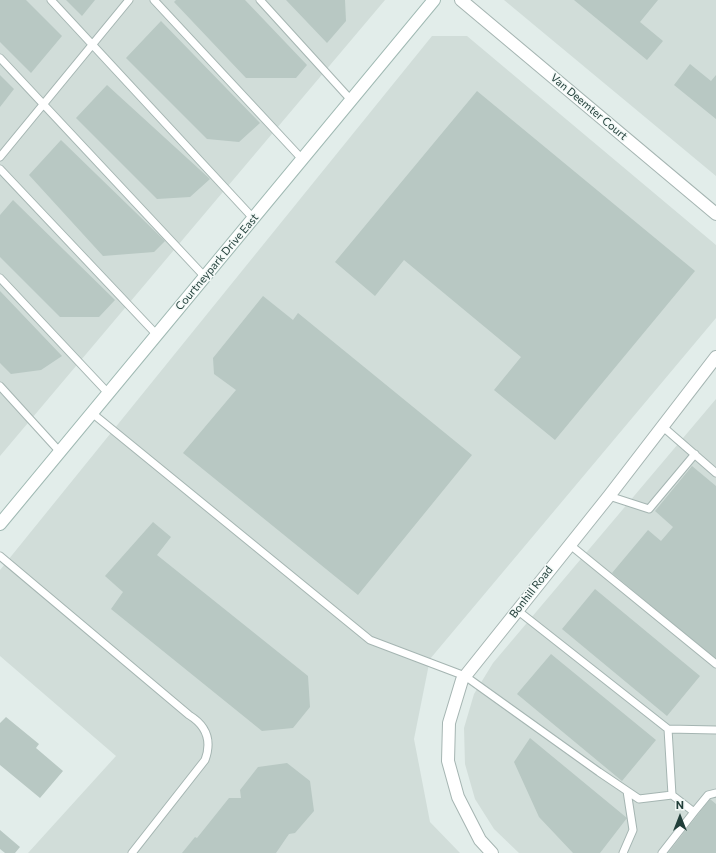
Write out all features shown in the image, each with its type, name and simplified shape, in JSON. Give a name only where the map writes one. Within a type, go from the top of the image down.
[{"type":"street","name":"Courtneypark Drive East","points":[[0,524],[434,0]]},
{"type":"street","name":"Van Deemter Court","points":[[461,0],[716,214]]},
{"type":"street","name":"Bonhill Road","points":[[492,853],[480,840],[458,797],[448,761],[449,723],[462,680],[569,544],[609,496],[716,357]]},
{"type":"lane","points":[[51,0],[253,218]]},
{"type":"lane","points":[[0,157],[129,0]]},
{"type":"lane","points":[[154,0],[302,159]]},
{"type":"lane","points":[[260,0],[351,100]]},
{"type":"lane","points":[[0,58],[204,277]]},
{"type":"lane","points":[[0,169],[157,334]]},
{"type":"lane","points":[[0,278],[108,393]]},
{"type":"lane","points":[[0,386],[60,452]]},
{"type":"lane","points":[[92,413],[370,640],[465,676],[639,798],[672,795],[694,812]]},
{"type":"lane","points":[[662,426],[716,473]]},
{"type":"lane","points":[[609,496],[649,509],[695,454]]},
{"type":"lane","points":[[569,544],[716,664]]},
{"type":"lane","points":[[0,556],[182,710],[198,721],[205,729],[209,740],[209,750],[205,760],[132,853]]},
{"type":"lane","points":[[517,610],[668,729],[716,730]]},
{"type":"lane","points":[[668,729],[672,795]]},
{"type":"lane","points":[[623,853],[633,830],[627,791]]},
{"type":"lane","points":[[662,853],[708,795],[716,792]]},
{"type":"shaded area","points":[[0,0],[385,0],[0,456]]},
{"type":"shaded area","points":[[504,0],[716,0],[716,176]]},
{"type":"shaded area","points":[[432,36],[467,36],[716,245],[716,318],[430,659],[414,739],[430,822],[460,853],[28,853],[116,756],[0,656],[0,570]]},
{"type":"shaded area","points":[[716,399],[716,853],[519,853],[494,829],[475,799],[465,764],[464,728],[474,694],[493,663]]},
{"type":"building","points":[[0,0],[26,0],[62,36],[31,73],[0,42]]},
{"type":"building","points":[[66,0],[95,0],[82,16]]},
{"type":"building","points":[[176,0],[245,0],[307,65],[296,78],[246,78],[174,2]]},
{"type":"building","points":[[286,0],[345,0],[346,21],[327,43]]},
{"type":"building","points":[[574,0],[658,0],[640,22],[663,41],[647,60]]},
{"type":"building","points":[[161,21],[260,123],[239,142],[207,139],[126,58]]},
{"type":"building","points":[[690,64],[711,81],[716,75],[716,119],[674,85]]},
{"type":"building","points":[[0,75],[14,89],[0,107]]},
{"type":"building","points":[[107,85],[210,179],[190,197],[157,199],[76,118]]},
{"type":"building","points":[[477,91],[695,271],[555,440],[494,390],[521,357],[404,260],[375,296],[335,262]]},
{"type":"building","points":[[61,140],[165,241],[154,252],[103,256],[29,175]]},
{"type":"building","points":[[13,200],[115,300],[99,317],[60,317],[0,257],[0,215]]},
{"type":"building","points":[[0,291],[62,356],[41,370],[11,374],[0,363]]},
{"type":"building","points":[[263,296],[293,320],[298,313],[472,455],[358,595],[183,453],[236,390],[214,374],[213,358]]},
{"type":"building","points":[[692,466],[716,486],[716,660],[612,573],[648,530],[661,541],[673,527],[655,511]]},
{"type":"building","points":[[153,522],[171,537],[157,555],[308,676],[310,707],[293,728],[262,731],[111,609],[123,592],[105,576]]},
{"type":"building","points":[[595,589],[700,676],[667,716],[562,629]]},
{"type":"building","points":[[551,654],[656,740],[622,781],[517,694]]},
{"type":"building","points":[[6,717],[39,744],[36,748],[63,771],[40,798],[0,765],[0,723]]},
{"type":"building","points":[[530,738],[627,818],[600,853],[573,853],[539,817],[514,762]]},
{"type":"building","points":[[287,763],[310,781],[314,811],[295,833],[289,834],[276,853],[182,853],[195,837],[197,838],[229,798],[241,798],[240,790],[258,767]]},
{"type":"building","points":[[710,799],[716,804],[716,853],[668,853]]},
{"type":"building","points":[[0,830],[20,847],[15,853],[5,853],[0,849]]}]
